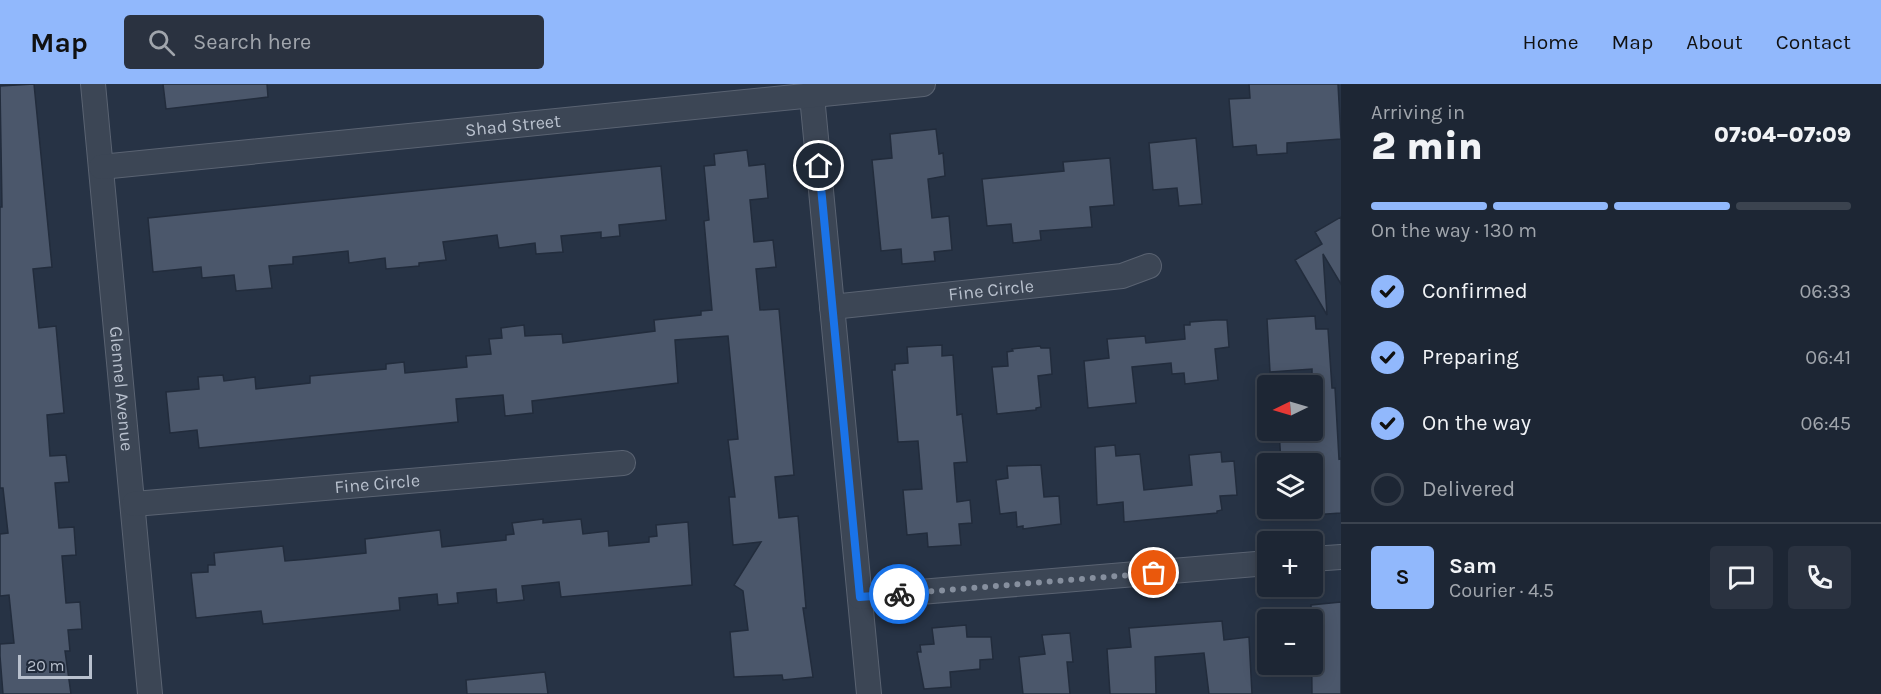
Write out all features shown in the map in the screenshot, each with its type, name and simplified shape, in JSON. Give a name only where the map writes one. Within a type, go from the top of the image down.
[{"type":"street","name":"Glennel Avenue","points":[[93,84],[150,694]]},
{"type":"street","name":"Shad Street","points":[[101,167],[923,84]]},
{"type":"street","points":[[812,96],[869,694]]},
{"type":"street","name":"Fine Circle","points":[[832,307],[1122,276],[1149,266]]},
{"type":"street","name":"Fine Circle","points":[[134,504],[623,463]]},
{"type":"street","points":[[1323,559],[1341,557]]},
{"type":"street","points":[[860,597],[1257,564]]},
{"type":"building","points":[[34,84],[52,267],[33,269],[39,328],[56,326],[64,413],[47,415],[50,456],[66,455],[69,482],[55,483],[59,528],[74,527],[76,555],[62,556],[66,603],[80,602],[82,629],[68,630],[70,651],[65,651],[71,694],[3,694],[0,656],[0,644],[14,643],[9,595],[0,596],[0,534],[8,533],[3,488],[0,488],[0,207],[2,207],[0,86]]},
{"type":"building","points":[[163,84],[267,84],[268,97],[166,109]]},
{"type":"building","points":[[1249,84],[1338,84],[1341,139],[1287,143],[1287,153],[1257,155],[1256,145],[1233,147],[1229,99],[1250,98]]},
{"type":"building","points":[[936,129],[939,154],[943,153],[945,176],[928,179],[932,218],[949,216],[952,250],[934,252],[935,261],[902,264],[901,249],[881,251],[872,160],[892,158],[890,134]]},
{"type":"building","points":[[1196,138],[1202,204],[1179,206],[1177,188],[1153,190],[1149,143]]},
{"type":"building","points":[[747,150],[749,166],[765,164],[768,198],[750,200],[754,242],[773,240],[776,267],[756,269],[760,310],[779,309],[794,475],[775,477],[779,518],[798,516],[806,608],[803,608],[813,677],[783,680],[782,675],[734,677],[730,632],[748,630],[743,591],[734,585],[761,542],[733,545],[729,497],[735,497],[728,440],[738,439],[728,336],[675,340],[678,383],[532,401],[533,413],[505,416],[503,395],[456,399],[458,422],[199,448],[197,430],[170,433],[166,392],[199,389],[198,377],[223,375],[224,381],[255,377],[256,389],[310,383],[310,376],[386,369],[386,364],[404,362],[405,373],[467,367],[466,356],[491,354],[489,339],[502,338],[501,328],[524,325],[525,336],[562,334],[563,343],[655,331],[654,320],[701,315],[701,311],[712,310],[704,221],[709,220],[704,166],[715,165],[714,154]]},
{"type":"building","points":[[1110,158],[1114,205],[1090,207],[1092,227],[1040,231],[1041,240],[1013,243],[1011,224],[987,226],[982,179],[1064,171],[1063,162]]},
{"type":"building","points":[[661,166],[666,220],[619,225],[620,236],[601,238],[601,232],[561,236],[563,252],[536,254],[535,243],[499,248],[497,235],[443,242],[446,260],[419,263],[419,266],[386,269],[385,258],[349,263],[348,251],[293,257],[293,264],[269,266],[272,288],[236,291],[234,275],[202,278],[201,267],[153,272],[148,218]]},
{"type":"building","points":[[1341,217],[1341,284],[1323,254],[1327,315],[1295,260],[1322,244],[1315,232]]},
{"type":"building","points":[[1315,316],[1316,329],[1328,329],[1332,388],[1335,388],[1339,459],[1341,458],[1341,513],[1323,514],[1323,453],[1280,453],[1280,441],[1323,441],[1323,375],[1312,375],[1312,369],[1270,372],[1267,319]]},
{"type":"building","points":[[1227,320],[1229,347],[1215,349],[1218,380],[1185,384],[1184,373],[1172,374],[1171,363],[1132,367],[1136,403],[1088,408],[1084,361],[1109,358],[1107,339],[1145,336],[1146,343],[1185,339],[1184,325],[1190,325],[1190,322]]},
{"type":"building","points":[[942,345],[942,356],[953,355],[957,415],[962,414],[967,462],[954,463],[957,502],[970,500],[972,523],[959,524],[961,545],[928,547],[927,533],[907,535],[903,490],[922,489],[918,441],[898,442],[892,370],[895,370],[895,364],[908,363],[907,347]]},
{"type":"building","points":[[1040,346],[1050,348],[1052,374],[1038,376],[1041,407],[1036,410],[997,414],[992,367],[1008,366],[1007,352],[1013,351],[1012,349]]},
{"type":"building","points":[[1115,445],[1116,456],[1140,454],[1144,490],[1192,485],[1189,455],[1221,452],[1222,462],[1234,461],[1237,495],[1220,496],[1222,510],[1217,513],[1124,522],[1123,502],[1097,505],[1095,447]]},
{"type":"building","points":[[1041,465],[1044,497],[1059,496],[1061,524],[1023,529],[1023,526],[1017,527],[1016,512],[1000,514],[996,480],[1008,478],[1007,466]]},
{"type":"building","points":[[543,519],[543,523],[581,519],[583,534],[608,531],[609,546],[649,542],[649,537],[657,536],[656,525],[688,522],[692,585],[561,597],[559,582],[522,586],[524,600],[497,603],[496,589],[457,593],[458,603],[438,605],[437,594],[399,598],[400,610],[263,624],[261,611],[196,618],[191,573],[208,572],[208,565],[215,565],[214,553],[283,546],[285,561],[309,559],[366,553],[365,539],[440,530],[442,547],[506,540],[506,535],[514,534],[512,523]]},
{"type":"building","points":[[1341,602],[1341,694],[1312,694],[1312,675],[1323,675],[1323,609],[1311,609],[1311,605]]},
{"type":"building","points":[[1222,621],[1224,640],[1249,637],[1252,694],[1209,694],[1204,653],[1155,657],[1156,694],[1110,694],[1107,649],[1131,647],[1129,628]]},
{"type":"building","points":[[966,625],[967,637],[991,637],[993,659],[980,660],[980,669],[950,672],[951,687],[924,689],[917,652],[921,652],[920,645],[934,644],[932,628]]},
{"type":"building","points":[[1070,633],[1073,662],[1067,662],[1070,694],[1023,694],[1019,657],[1045,654],[1042,635]]},
{"type":"building","points":[[545,672],[548,694],[467,694],[466,680]]},
{"type":"way so far","points":[[899,594],[1154,573]]},
{"type":"route","points":[[819,166],[860,597],[899,594]]}]
